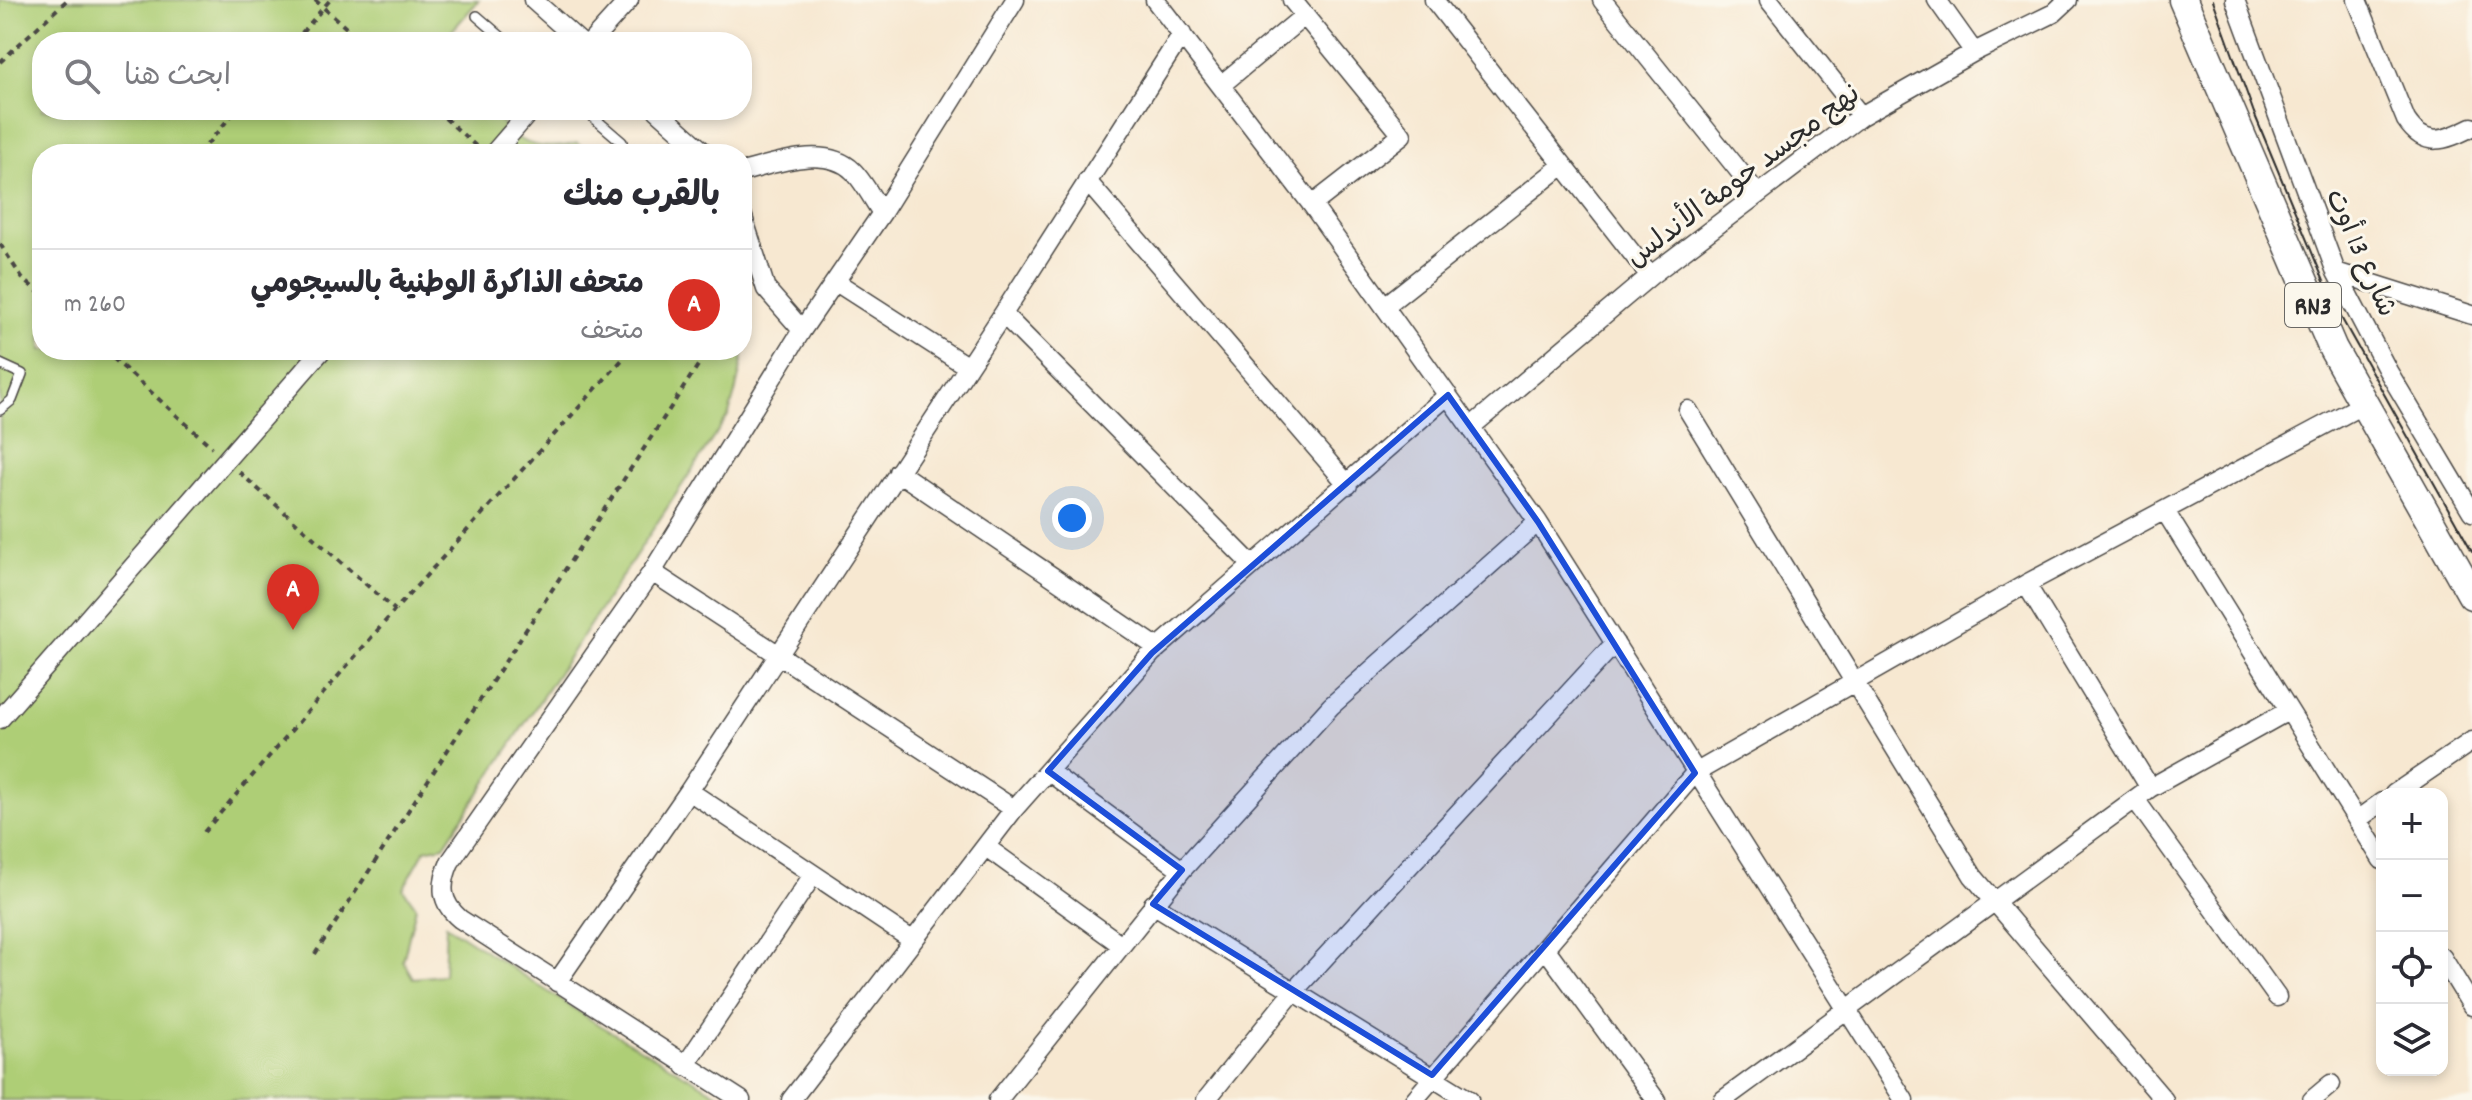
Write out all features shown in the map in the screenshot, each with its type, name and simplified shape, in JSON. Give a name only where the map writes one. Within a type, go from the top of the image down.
[{"type":"main road","name":"RN3","points":[[2183,0],[2333,349],[2472,595]]},
{"type":"street","points":[[533,0],[569,32]]},
{"type":"street","points":[[600,32],[629,0]]},
{"type":"street","points":[[741,1100],[447,908],[442,893],[443,879],[450,862],[652,572],[802,330],[882,213],[1015,0]]},
{"type":"street","points":[[1155,0],[1312,205],[1538,522],[1904,1100]]},
{"type":"street","points":[[1292,0],[1402,135],[1312,205]]},
{"type":"street","points":[[1434,0],[1650,276]]},
{"type":"street","points":[[1602,0],[1756,192]]},
{"type":"street","points":[[1769,0],[1861,116]]},
{"type":"street","points":[[1937,0],[1974,52]]},
{"type":"street","name":"نهج مجسد حومة الأندلس","points":[[1472,426],[1650,276],[1756,192],[1861,116],[1974,52],[2054,13],[2068,0]]},
{"type":"street","name":"شارع 13 أوت","points":[[2235,0],[2336,272],[2388,371],[2472,512]]},
{"type":"street","points":[[2357,0],[2406,120],[2415,133],[2428,142],[2445,141],[2472,127]]},
{"type":"street","points":[[1221,85],[1304,16]]},
{"type":"street","points":[[557,982],[689,791],[1003,314],[1182,34]]},
{"type":"street","points":[[502,144],[522,120]]},
{"type":"street","points":[[668,120],[695,144]]},
{"type":"street","points":[[752,170],[812,157],[839,162],[854,171],[882,213]]},
{"type":"street","points":[[1385,306],[1563,165]]},
{"type":"street","points":[[1087,181],[1348,485]]},
{"type":"street","points":[[752,245],[766,289],[802,330]]},
{"type":"street","points":[[2336,272],[2472,315]]},
{"type":"street","points":[[836,282],[968,367]]},
{"type":"street","points":[[1003,314],[1252,565]]},
{"type":"street","points":[[0,719],[313,360]]},
{"type":"street","points":[[791,1100],[1014,809],[1158,648],[1448,395]]},
{"type":"street","points":[[1414,1100],[1432,1075],[1546,949],[1695,773],[1853,680],[2026,584],[2362,405]]},
{"type":"street","points":[[1688,410],[1966,865],[1994,902],[2164,1100]]},
{"type":"street","points":[[898,472],[1158,648]]},
{"type":"street","points":[[2165,511],[2376,850]]},
{"type":"street","points":[[998,1100],[1153,904],[1331,706],[1538,522]]},
{"type":"street","points":[[652,572],[1014,809]]},
{"type":"street","points":[[2026,584],[2142,794],[2277,997]]},
{"type":"street","points":[[1206,1100],[1293,992],[1615,643]]},
{"type":"street","points":[[1723,1100],[2142,794],[2288,711]]},
{"type":"street","points":[[2403,788],[2472,741]]},
{"type":"street","points":[[1048,771],[1182,870]]},
{"type":"street","points":[[689,791],[912,940]]},
{"type":"street","points":[[2357,820],[2376,806]]},
{"type":"street","points":[[986,847],[1120,944]]},
{"type":"street","points":[[685,1066],[813,875]]},
{"type":"street","points":[[1153,904],[1469,1100]]},
{"type":"street","points":[[1546,949],[1656,1100]]},
{"type":"street","points":[[2448,967],[2472,1006]]},
{"type":"street","points":[[2312,1100],[2331,1084]]},
{"type":"lane","points":[[477,16],[495,32]]},
{"type":"lane","points":[[597,120],[622,142]]},
{"type":"lane","points":[[0,364],[22,374],[12,400],[0,410]]},
{"type":"path","points":[[32,32],[67,0]]},
{"type":"path","points":[[315,0],[351,32]]},
{"type":"path","points":[[303,32],[330,0]]},
{"type":"path","points":[[0,62],[32,32]]},
{"type":"path","points":[[207,144],[228,120]]},
{"type":"path","points":[[447,120],[474,144]]},
{"type":"path","points":[[0,244],[22,278],[32,286]]},
{"type":"path","points":[[115,360],[395,610]]},
{"type":"path","points":[[204,832],[395,610],[622,360]]},
{"type":"path","points":[[315,954],[701,360]]},
{"type":"highlighted area","points":[[1448,395],[1538,522],[1695,773],[1432,1075],[1153,904],[1182,870],[1048,771],[1152,653]]},
{"type":"green space","points":[[0,0],[479,0],[451,32],[32,32],[32,120],[500,120],[518,139],[533,144],[32,144],[32,360],[742,360],[729,414],[444,846],[425,850],[403,889],[416,907],[403,961],[413,978],[444,975],[446,925],[593,1021],[728,1100],[0,1100]]},
{"type":"tram line","points":[[2213,0],[2254,113],[2333,303],[2472,551]]},
{"type":"place","name":"متحف الذاكرة الوطنية بالسيجومي","points":[[293,630]]}]
